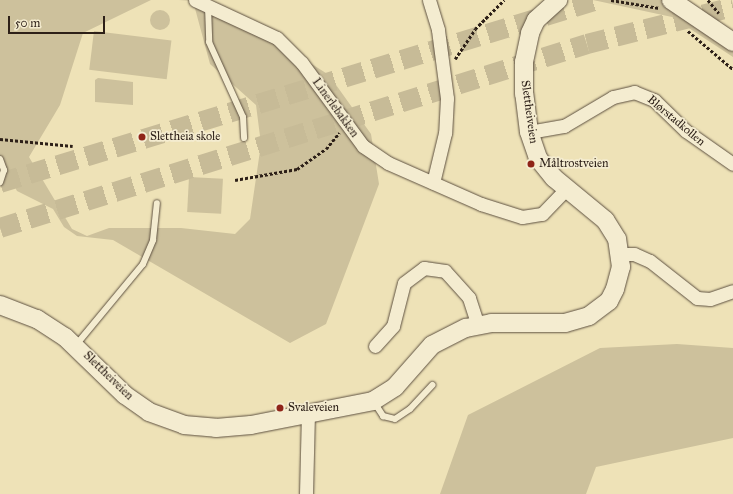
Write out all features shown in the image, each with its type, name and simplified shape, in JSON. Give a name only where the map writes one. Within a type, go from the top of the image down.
[{"type":"street","name":"Linerlebakken","points":[[195,0],[266,30],[285,45],[310,74],[363,146],[388,164],[488,207],[531,218],[542,214],[567,188]]},
{"type":"street","points":[[429,0],[444,74],[445,133],[433,183]]},
{"type":"street","name":"Slettheiveien","points":[[0,305],[37,319],[76,345],[137,404],[170,421],[226,428],[373,401],[395,387],[432,345],[454,332],[478,325],[548,325],[589,316],[608,301],[616,289],[620,254],[605,220],[567,188],[538,158],[529,132],[524,94],[525,48],[536,20],[558,0]]},
{"type":"street","points":[[690,0],[716,29],[733,42]]},
{"type":"street","points":[[668,5],[716,29]]},
{"type":"street","name":"Blørstadkollen","points":[[529,132],[564,126],[613,97],[634,92],[654,100],[686,131],[733,164]]},
{"type":"street","points":[[620,254],[634,254],[650,261],[697,298],[710,299],[733,291]]},
{"type":"street","points":[[375,346],[393,326],[404,283],[424,268],[445,271],[469,298],[478,325]]},
{"type":"street","points":[[306,494],[308,414]]},
{"type":"lane","points":[[208,6],[209,42],[243,116],[244,138]]},
{"type":"lane","points":[[0,159],[4,170],[0,182]]},
{"type":"lane","name":"Slettheiveien","points":[[76,345],[143,264],[153,240],[157,203]]},
{"type":"lane","points":[[373,401],[383,416],[395,419],[410,409],[432,385]]},
{"type":"path","points":[[444,74],[475,29],[504,0]]},
{"type":"path","points":[[611,0],[668,5]]},
{"type":"path","points":[[685,29],[733,69]]},
{"type":"path","points":[[235,180],[297,169],[326,149],[347,126]]},
{"type":"path","points":[[0,139],[73,146]]},
{"type":"shaded area","points":[[0,0],[151,0],[83,33],[60,105],[29,157],[72,229],[87,236],[109,228],[181,228],[235,234],[250,219],[261,144],[256,105],[210,64],[193,1],[179,0],[196,0],[263,33],[329,75],[371,134],[379,184],[326,324],[290,343],[113,240],[77,236],[64,227],[53,209],[17,191],[0,159]]},
{"type":"shaded area","points":[[593,0],[680,0],[733,41],[733,57],[672,17]]},
{"type":"shaded area","points":[[160,10],[167,13],[170,20],[167,27],[160,30],[153,27],[150,20],[153,13]]},
{"type":"shaded area","points":[[94,31],[171,41],[167,79],[89,70]]},
{"type":"shaded area","points":[[98,78],[133,82],[133,105],[95,102],[95,80]]},
{"type":"shaded area","points":[[189,177],[223,179],[221,214],[187,212]]},
{"type":"shaded area","points":[[677,344],[733,348],[733,438],[596,467],[586,494],[440,494],[468,415],[600,348]]},
{"type":"tunnel","points":[[0,183],[598,0]]},
{"type":"tunnel","points":[[0,228],[587,44],[733,7]]},
{"type":"place","name":"Slettheia skole","points":[[142,137]]},
{"type":"place","name":"Måltrostveien","points":[[531,164]]},
{"type":"place","name":"Svaleveien","points":[[280,408]]}]
